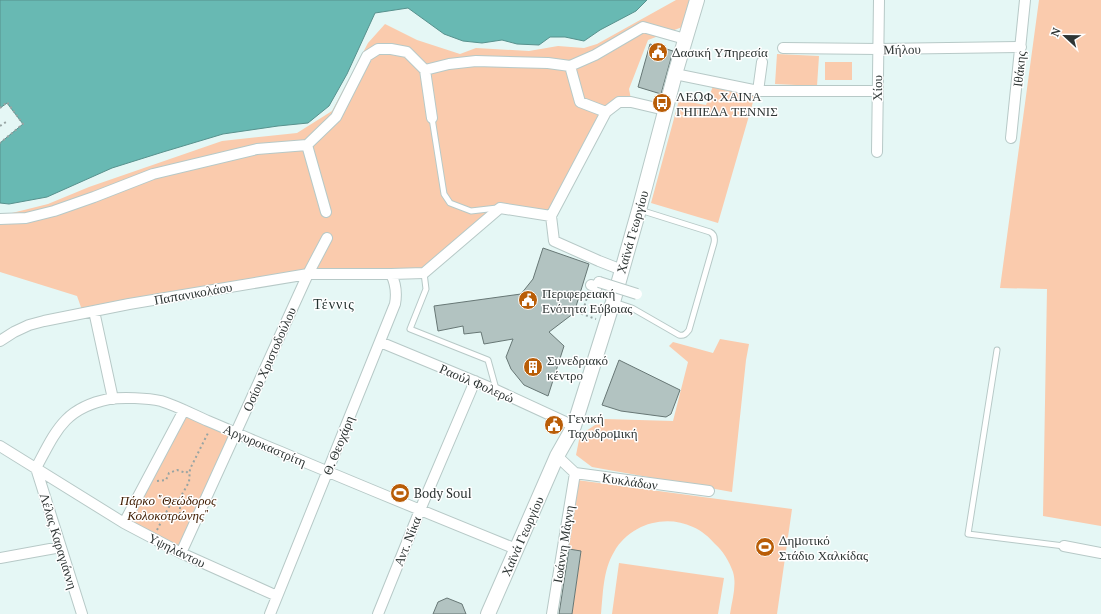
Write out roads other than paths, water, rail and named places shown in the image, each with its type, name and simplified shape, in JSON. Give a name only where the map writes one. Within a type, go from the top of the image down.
[{"type":"main road","name":"Χαϊνά Γεωργίου","points":[[488,614],[557,456],[574,426],[613,302],[685,38],[697,0]]},
{"type":"street","name":"Χίου","points":[[877,152],[879,0]]},
{"type":"street","name":"Ιθάκης","points":[[1011,138],[1026,0]]},
{"type":"street","points":[[425,70],[449,64],[476,62],[548,63],[570,66],[595,55],[643,26],[685,38]]},
{"type":"street","name":"Μήλου","points":[[783,48],[878,49],[1021,47]]},
{"type":"street","points":[[0,219],[26,218],[54,211],[153,174],[257,149],[307,145],[336,117],[367,56],[378,49],[391,48],[407,52],[425,70],[432,118]]},
{"type":"street","points":[[758,91],[762,62]]},
{"type":"street","points":[[570,66],[580,102],[606,112]]},
{"type":"street","points":[[675,74],[758,91],[877,91]]},
{"type":"street","points":[[622,270],[554,241],[551,216],[606,112],[619,102],[631,102],[665,110]]},
{"type":"street","points":[[307,145],[326,212]]},
{"type":"street","points":[[424,273],[500,208],[551,216]]},
{"type":"street","name":"Οσίου Χριστοδούλου","points":[[181,553],[308,274],[327,238]]},
{"type":"street","name":"Παπανικολάου","points":[[0,341],[29,325],[44,321],[129,304],[308,274],[424,273]]},
{"type":"street","name":"Θ. Θεοχάρη","points":[[270,614],[393,309],[396,298],[396,286],[392,274]]},
{"type":"street","points":[[591,285],[598,287],[599,282],[637,294]]},
{"type":"street","points":[[94,311],[113,399]]},
{"type":"street","name":"Ραούλ Φολερώ","points":[[380,342],[496,390],[574,426]]},
{"type":"street","name":"Αντ. Νίκα","points":[[378,614],[474,381]]},
{"type":"street","name":"Αργυροκαστρίτη","points":[[36,468],[56,432],[66,419],[77,411],[91,404],[113,399],[128,398],[160,401],[327,472],[516,548]]},
{"type":"street","points":[[124,523],[184,410]]},
{"type":"street","name":"Υψηλάντου","points":[[0,446],[124,523],[181,553],[277,596]]},
{"type":"street","points":[[557,456],[575,473]]},
{"type":"street","name":"Λέλας Καραγιάννη","points":[[36,468],[82,614]]},
{"type":"street","name":"Κυκλάδων","points":[[575,473],[709,491]]},
{"type":"street","name":"Ιωάννη Μὰγνη","points":[[552,614],[575,473]]},
{"type":"street","points":[[1064,546],[1101,553]]},
{"type":"street","points":[[0,558],[61,547]]},
{"type":"lane","points":[[432,118],[444,194],[450,203],[471,211],[500,208]]},
{"type":"lane","points":[[613,302],[632,308],[679,335],[685,335],[688,330],[714,242],[714,236],[710,232],[639,210]]},
{"type":"lane","points":[[424,273],[426,289],[410,329],[488,360],[496,390]]},
{"type":"lane","points":[[997,350],[968,534],[1064,546]]},
{"type":"water","points":[[0,0],[647,0],[636,11],[600,30],[584,41],[565,37],[550,37],[539,45],[517,44],[502,40],[482,43],[463,41],[444,34],[408,8],[375,13],[347,74],[329,106],[308,123],[223,134],[112,168],[47,197],[9,204],[0,203],[0,143],[23,124],[7,103],[0,108]]},
{"type":"place","name":"Δασική Υπηρεσία","points":[[658,52]]},
{"type":"place","name":"ΛΕΩΦ. ΧΑΙΝΑ ΓΗΠΕΔΑ ΤΕΝΝΙΣ","points":[[662,103]]},
{"type":"place","name":"Περιφερειακή Ενότητα Εύβοιας","points":[[528,300]]},
{"type":"place","name":"Συνεδριακό κέντρο","points":[[533,367]]},
{"type":"place","name":"Γενική Ταχυδρομική","points":[[554,425]]},
{"type":"place","name":"Body Soul","points":[[400,493]]},
{"type":"place","name":"Δημοτικό Στάδιο Χαλκίδας","points":[[765,547]]},
{"type":"district","name":"Τέννις","points":[[334,303]]},
{"type":"park label","name":"Πάρκο \"Θεώδορος Κολοκοτρώνης\"","points":[[168,508]]}]
